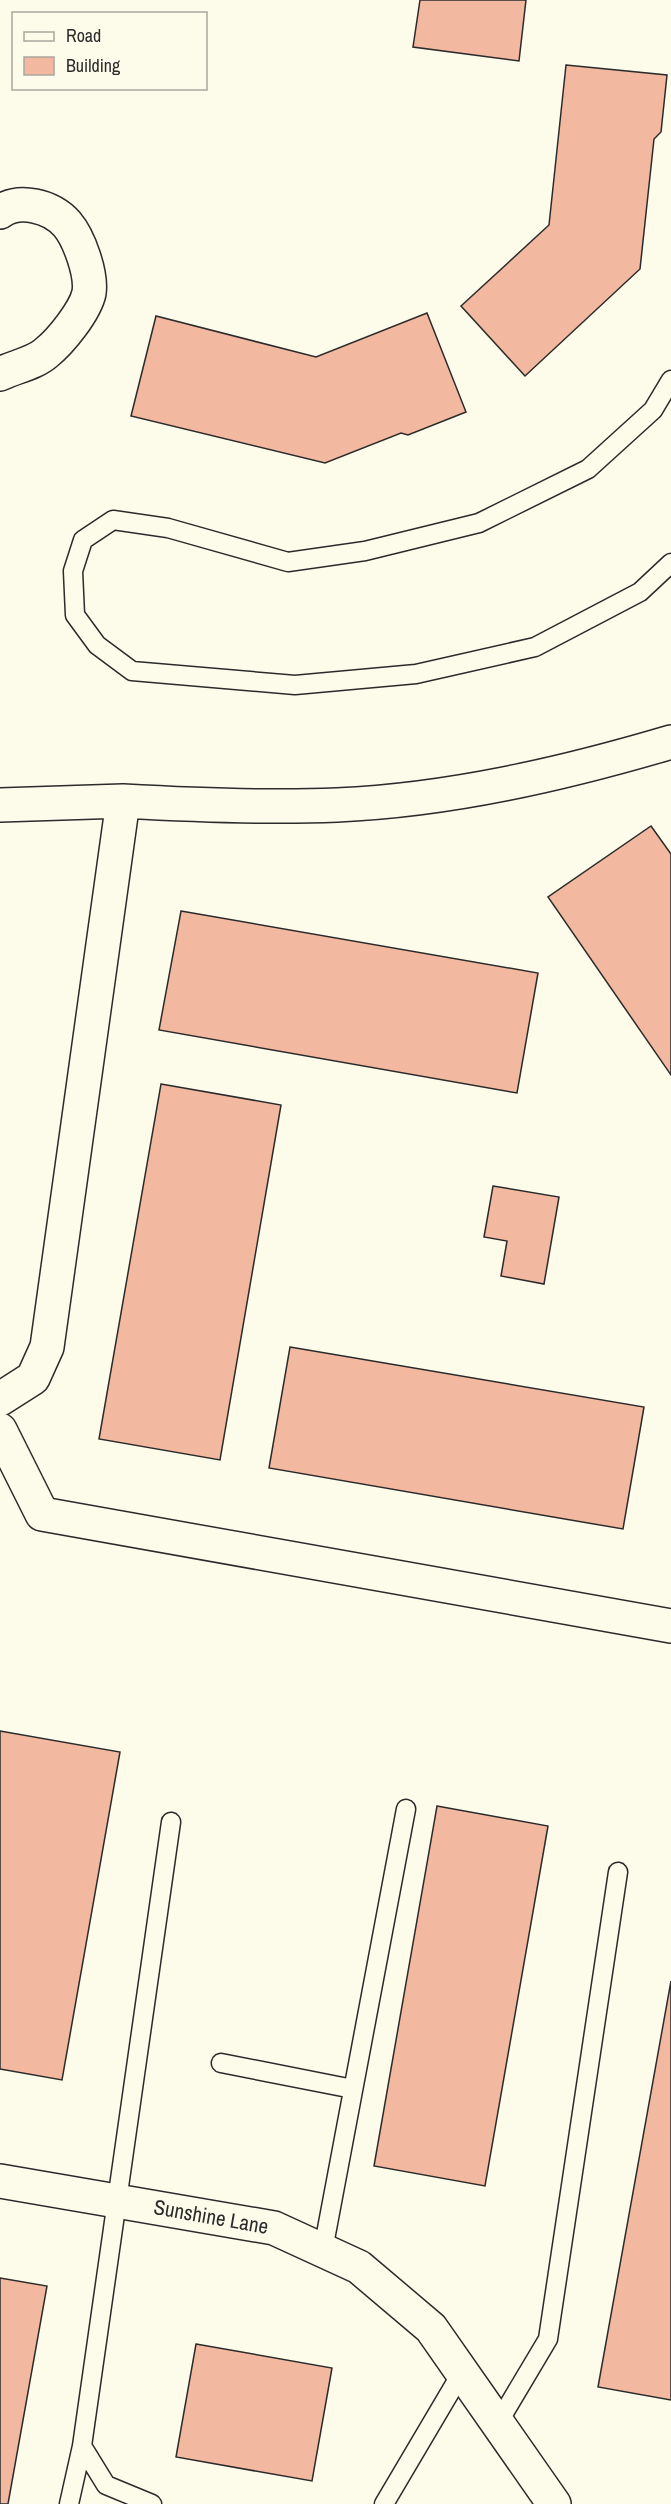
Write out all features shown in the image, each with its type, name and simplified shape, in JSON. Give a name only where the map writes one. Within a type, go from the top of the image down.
[{"type":"street","points":[[0,212],[9,205],[40,206],[67,224],[87,263],[89,293],[71,326],[45,354],[0,374]]},
{"type":"street","points":[[0,805],[123,801],[210,805],[326,805],[417,798],[522,781],[604,762],[671,741]]},
{"type":"street","points":[[0,1399],[33,1378],[47,1347],[123,801]]},
{"type":"street","points":[[0,1430],[42,1514],[671,1626]]},
{"type":"street","name":"Sunshine Lane","points":[[0,2181],[274,2228],[359,2267],[431,2328],[554,2504]]},
{"type":"lane","points":[[671,380],[652,410],[588,469],[479,523],[365,551],[288,562],[168,528],[113,520],[83,540],[73,571],[75,615],[97,645],[132,670],[295,685],[416,674],[535,646],[640,592],[671,563]]},
{"type":"lane","points":[[323,2250],[406,1809]]},
{"type":"lane","points":[[69,2504],[82,2446],[171,1822]]},
{"type":"lane","points":[[498,2423],[548,2338],[618,1872]]},
{"type":"lane","points":[[221,2063],[353,2089]]},
{"type":"lane","points":[[384,2504],[462,2372]]},
{"type":"lane","points":[[82,2446],[106,2485],[153,2504]]},
{"type":"building","points":[[420,0],[526,0],[519,61],[413,47]]},
{"type":"building","points":[[566,65],[667,75],[661,132],[654,139],[640,269],[525,376],[461,306],[549,225]]},
{"type":"building","points":[[427,313],[466,412],[408,435],[401,433],[325,463],[131,416],[156,316],[316,357]]},
{"type":"building","points":[[651,826],[671,854],[671,1075],[548,897]]},
{"type":"building","points":[[181,911],[538,973],[517,1093],[159,1030]]},
{"type":"building","points":[[161,1084],[281,1105],[220,1460],[99,1439]]},
{"type":"building","points":[[493,1186],[559,1197],[544,1284],[501,1276],[507,1241],[484,1237]]},
{"type":"building","points":[[290,1347],[644,1407],[623,1529],[269,1468]]},
{"type":"building","points":[[0,1731],[120,1752],[62,2080],[0,2069]]},
{"type":"building","points":[[437,1806],[548,1826],[485,2186],[374,2166]]},
{"type":"building","points":[[671,1981],[671,2400],[598,2387]]},
{"type":"building","points":[[0,2278],[47,2286],[8,2504],[0,2504]]},
{"type":"building","points":[[196,2344],[332,2368],[312,2481],[176,2457]]}]
